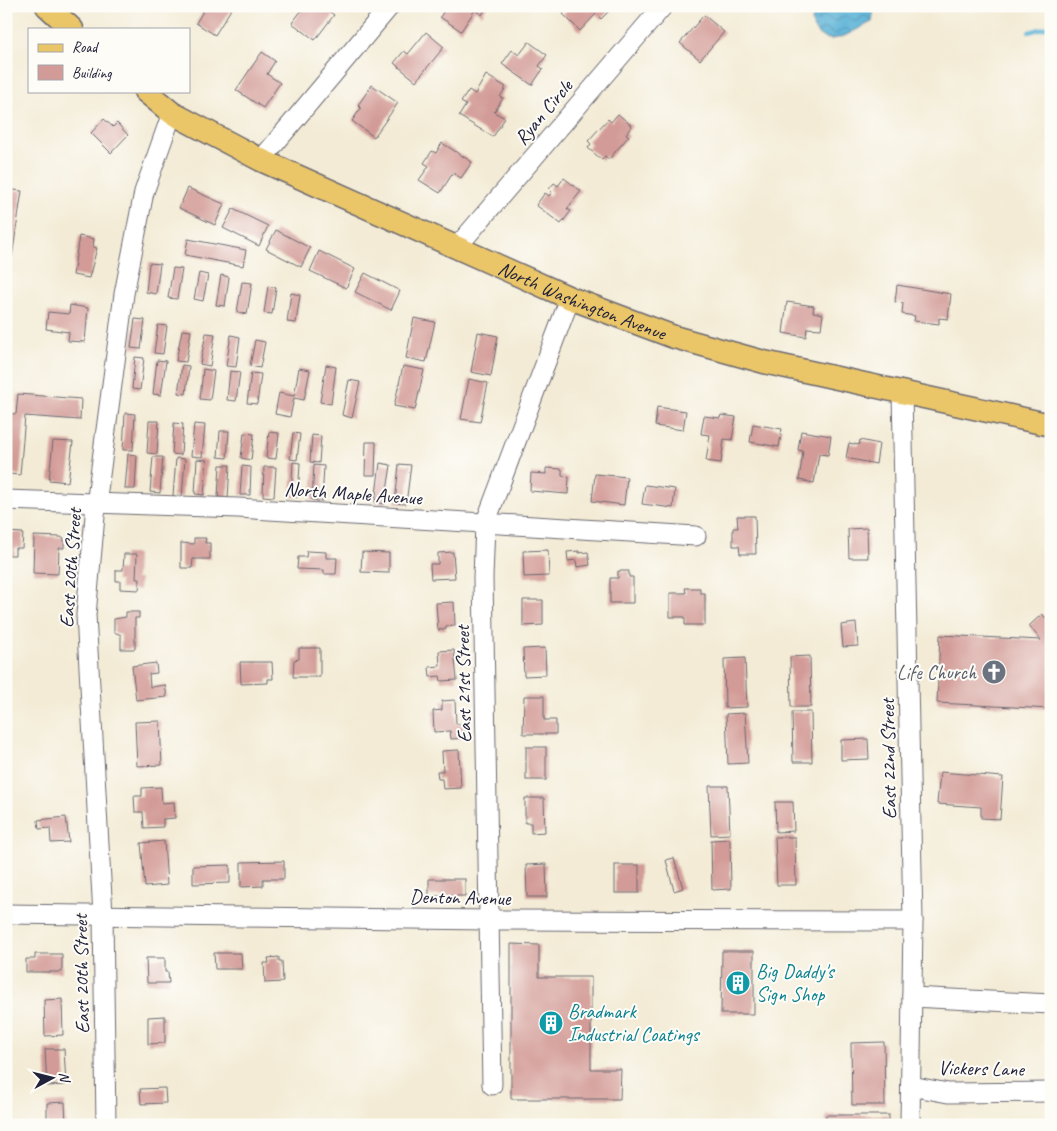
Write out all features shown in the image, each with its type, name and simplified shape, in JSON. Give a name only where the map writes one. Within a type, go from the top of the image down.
[{"type":"main road","points":[[47,6],[71,28]]},
{"type":"main road","name":"North Washington Avenue","points":[[146,92],[172,113],[261,160],[570,298],[674,337],[764,362],[1051,426]]},
{"type":"street","points":[[261,160],[390,6]]},
{"type":"street","name":"Ryan Circle","points":[[457,248],[663,6]]},
{"type":"street","name":"East 20th Street","points":[[106,1125],[103,915],[86,615],[96,505],[124,294],[144,192],[172,113]]},
{"type":"street","name":"East 21st Street","points":[[492,1085],[483,578],[485,524],[570,298]]},
{"type":"street","name":"East 22nd Street","points":[[902,392],[913,921],[910,1125]]},
{"type":"street","name":"North Maple Avenue","points":[[6,500],[96,505],[238,508],[696,536]]},
{"type":"street","name":"Denton Avenue","points":[[6,914],[490,920],[913,921]]},
{"type":"street","points":[[912,997],[1051,1004]]},
{"type":"street","name":"Vickers Lane","points":[[911,1086],[948,1093],[1051,1092]]},
{"type":"water","points":[[831,6],[874,6],[872,22],[842,37],[826,38],[817,33],[812,23],[812,18],[819,9]]},
{"type":"building","points":[[206,6],[233,6],[215,35],[196,23]]},
{"type":"building","points":[[305,6],[330,6],[327,10],[334,15],[315,40],[292,23]]},
{"type":"building","points":[[447,6],[487,6],[482,15],[475,10],[461,31],[440,17]]},
{"type":"building","points":[[566,6],[614,6],[601,19],[596,14],[580,31],[563,14],[568,9]]},
{"type":"building","points":[[704,15],[724,32],[700,60],[680,43]]},
{"type":"building","points":[[426,32],[444,47],[416,81],[394,63],[404,51],[408,54]]},
{"type":"building","points":[[529,42],[547,55],[539,66],[543,69],[532,85],[502,64],[512,50],[519,55]]},
{"type":"building","points":[[262,52],[275,61],[267,74],[280,83],[263,108],[236,90]]},
{"type":"building","points":[[486,75],[506,87],[500,97],[503,98],[494,112],[505,118],[493,137],[459,116],[466,105],[461,102],[469,90],[475,94]]},
{"type":"building","points":[[372,85],[398,103],[374,137],[352,121],[361,108],[358,105]]},
{"type":"building","points":[[618,114],[632,126],[626,134],[629,136],[609,159],[605,156],[602,160],[588,148],[591,144],[588,141],[608,119],[611,122]]},
{"type":"building","points":[[104,119],[113,127],[117,123],[128,135],[111,153],[91,133]]},
{"type":"building","points":[[442,143],[472,162],[461,178],[453,173],[440,193],[419,180],[429,166],[424,163],[432,151],[436,153]]},
{"type":"building","points":[[564,178],[581,191],[567,209],[571,211],[561,224],[536,205],[545,193],[549,196],[552,192],[549,189],[554,183],[558,186]]},
{"type":"building","points":[[188,188],[224,204],[215,225],[179,208]]},
{"type":"building","points":[[6,189],[22,191],[12,257],[6,256]]},
{"type":"building","points":[[233,209],[268,226],[259,246],[223,228]]},
{"type":"building","points":[[276,230],[310,248],[301,267],[266,249]]},
{"type":"building","points":[[79,236],[94,239],[93,247],[97,248],[89,278],[73,275]]},
{"type":"building","points":[[188,239],[246,250],[243,266],[185,255]]},
{"type":"building","points":[[319,251],[355,269],[346,288],[310,271]]},
{"type":"building","points":[[149,263],[160,264],[156,294],[146,292]]},
{"type":"building","points":[[173,268],[182,269],[177,299],[168,298]]},
{"type":"building","points":[[199,273],[208,275],[203,301],[194,299]]},
{"type":"building","points":[[365,273],[400,291],[391,310],[355,292]]},
{"type":"building","points":[[221,275],[229,277],[225,306],[216,305]]},
{"type":"building","points":[[242,282],[252,283],[247,314],[237,312]]},
{"type":"building","points":[[897,285],[951,294],[948,319],[939,318],[939,324],[914,321],[915,316],[902,314],[903,303],[895,302]]},
{"type":"building","points":[[268,286],[276,288],[272,314],[264,313]]},
{"type":"building","points":[[291,293],[300,295],[296,323],[287,322]]},
{"type":"building","points":[[787,302],[814,306],[813,312],[823,314],[821,329],[807,328],[806,337],[783,333]]},
{"type":"building","points":[[70,305],[88,308],[85,342],[68,341],[69,332],[46,329],[48,312],[69,314]]},
{"type":"building","points":[[414,318],[435,322],[426,362],[406,358]]},
{"type":"building","points":[[135,319],[145,320],[141,349],[131,348]]},
{"type":"building","points":[[158,325],[167,326],[163,354],[154,353]]},
{"type":"building","points":[[182,330],[191,331],[186,362],[176,361]]},
{"type":"building","points":[[478,332],[498,336],[491,376],[471,372]]},
{"type":"building","points":[[206,333],[215,334],[210,366],[200,364]]},
{"type":"building","points":[[231,335],[240,337],[236,367],[226,366]]},
{"type":"building","points":[[255,340],[265,342],[260,368],[250,366]]},
{"type":"building","points":[[135,357],[144,358],[140,390],[132,389]]},
{"type":"building","points":[[157,360],[166,361],[161,395],[153,394]]},
{"type":"building","points":[[182,365],[189,366],[186,394],[178,393]]},
{"type":"building","points":[[326,365],[336,367],[331,404],[320,402]]},
{"type":"building","points":[[403,366],[424,370],[415,410],[394,406]]},
{"type":"building","points":[[299,368],[310,370],[304,400],[294,398],[290,417],[275,414],[279,393],[294,396]]},
{"type":"building","points":[[203,369],[214,371],[210,400],[200,399]]},
{"type":"building","points":[[230,371],[240,372],[236,401],[227,400]]},
{"type":"building","points":[[251,373],[261,374],[257,404],[247,403]]},
{"type":"building","points":[[469,379],[488,383],[480,422],[461,419]]},
{"type":"building","points":[[349,380],[360,382],[352,418],[342,415]]},
{"type":"building","points":[[18,394],[81,399],[80,420],[25,416],[20,475],[7,474],[8,461],[6,460],[6,413],[16,414]]},
{"type":"building","points":[[657,407],[686,411],[683,430],[655,426]]},
{"type":"building","points":[[125,413],[135,414],[133,450],[123,450]]},
{"type":"building","points":[[721,415],[736,417],[732,440],[724,439],[721,463],[706,461],[710,435],[701,434],[704,416],[720,418]]},
{"type":"building","points":[[149,421],[159,421],[157,454],[147,453]]},
{"type":"building","points":[[174,423],[183,424],[181,455],[172,454]]},
{"type":"building","points":[[194,424],[205,425],[202,457],[191,456]]},
{"type":"building","points":[[753,424],[782,429],[779,447],[750,442]]},
{"type":"building","points":[[220,431],[229,431],[227,458],[218,457]]},
{"type":"building","points":[[801,431],[831,436],[828,455],[819,454],[814,483],[799,480],[803,451],[798,450]]},
{"type":"building","points":[[269,432],[279,433],[276,459],[266,458]]},
{"type":"building","points":[[244,433],[254,434],[251,460],[241,458]]},
{"type":"building","points":[[293,433],[300,434],[297,460],[290,459]]},
{"type":"building","points":[[312,435],[321,436],[319,463],[310,462]]},
{"type":"building","points":[[860,440],[879,444],[876,464],[846,458],[849,443],[859,445]]},
{"type":"building","points":[[53,441],[73,442],[68,482],[49,480]]},
{"type":"building","points":[[366,442],[376,442],[375,475],[365,475]]},
{"type":"building","points":[[128,454],[137,455],[135,489],[125,489]]},
{"type":"building","points":[[153,457],[163,457],[160,493],[150,492]]},
{"type":"building","points":[[176,458],[185,459],[182,497],[173,496]]},
{"type":"building","points":[[197,459],[207,460],[204,495],[195,494]]},
{"type":"building","points":[[293,462],[300,463],[298,497],[291,497]]},
{"type":"building","points":[[380,463],[391,465],[385,504],[375,502]]},
{"type":"building","points":[[399,464],[411,465],[406,504],[395,503]]},
{"type":"building","points":[[220,465],[230,465],[228,498],[218,497]]},
{"type":"building","points":[[314,465],[324,466],[322,501],[312,500]]},
{"type":"building","points":[[242,466],[251,467],[250,495],[240,495]]},
{"type":"building","points":[[264,467],[276,467],[274,497],[263,496]]},
{"type":"building","points":[[546,468],[562,469],[562,476],[569,477],[568,494],[530,491],[531,473],[546,474]]},
{"type":"building","points":[[595,474],[627,477],[624,505],[592,501]]},
{"type":"building","points":[[645,485],[675,489],[673,508],[642,504]]},
{"type":"building","points":[[737,516],[755,516],[756,554],[740,554],[739,546],[733,546],[733,528],[738,528]]},
{"type":"building","points":[[867,528],[868,558],[849,558],[848,529]]},
{"type":"building","points":[[6,532],[23,533],[22,548],[15,548],[15,555],[7,555]]},
{"type":"building","points":[[34,536],[61,537],[64,539],[64,548],[59,548],[58,574],[33,573]]},
{"type":"building","points":[[194,538],[206,538],[205,543],[210,543],[210,559],[193,559],[192,568],[181,568],[181,543],[194,544]]},
{"type":"building","points":[[548,550],[549,576],[524,577],[523,551]]},
{"type":"building","points":[[307,551],[326,552],[326,558],[337,558],[336,574],[324,574],[324,570],[297,569],[298,557],[306,557]]},
{"type":"building","points":[[579,551],[579,553],[588,552],[590,565],[577,567],[576,560],[568,561],[567,552]]},
{"type":"building","points":[[362,552],[389,553],[389,573],[361,572]]},
{"type":"building","points":[[453,552],[455,578],[431,579],[430,564],[438,564],[438,553]]},
{"type":"building","points":[[124,554],[137,554],[136,579],[140,579],[139,590],[120,589],[120,581],[116,581],[116,570],[123,570]]},
{"type":"building","points":[[618,571],[629,571],[629,577],[633,577],[633,603],[610,603],[610,578],[618,578]]},
{"type":"building","points":[[685,588],[700,588],[700,593],[705,593],[705,625],[685,625],[685,617],[670,617],[670,593],[686,593]]},
{"type":"building","points":[[523,600],[543,600],[543,625],[523,626]]},
{"type":"building","points":[[454,602],[455,625],[446,626],[446,629],[438,630],[436,603]]},
{"type":"building","points":[[126,612],[139,612],[139,618],[135,618],[135,649],[121,649],[121,635],[114,632],[114,619],[126,617]]},
{"type":"building","name":"Life Church","points":[[1042,614],[1051,623],[1051,709],[937,703],[940,635],[1041,640],[1029,626]]},
{"type":"building","points":[[856,623],[858,646],[843,647],[841,625]]},
{"type":"building","points":[[6,646],[10,673],[6,674]]},
{"type":"building","points":[[299,648],[320,648],[320,677],[293,677],[294,660],[299,659]]},
{"type":"building","points":[[545,648],[546,675],[524,676],[523,649]]},
{"type":"building","points":[[454,650],[457,680],[441,681],[440,676],[430,677],[429,667],[440,666],[439,651]]},
{"type":"building","points":[[810,656],[811,707],[791,707],[790,657]]},
{"type":"building","points":[[745,658],[747,707],[725,708],[724,659]]},
{"type":"building","points":[[240,662],[272,662],[273,679],[268,679],[268,683],[241,684]]},
{"type":"building","points":[[156,663],[157,673],[149,674],[150,687],[165,685],[167,697],[136,700],[132,666]]},
{"type":"building","points":[[524,696],[544,696],[544,720],[556,720],[556,734],[523,734]]},
{"type":"building","points":[[455,700],[456,724],[465,724],[466,738],[451,739],[450,731],[434,732],[433,711],[442,710],[442,701]]},
{"type":"building","points":[[792,712],[811,712],[812,762],[793,762]]},
{"type":"building","points":[[745,713],[748,763],[728,764],[726,714]]},
{"type":"building","points":[[160,721],[162,765],[137,766],[135,722]]},
{"type":"building","points":[[868,739],[869,759],[841,760],[841,740]]},
{"type":"building","points":[[526,747],[546,747],[546,780],[526,780]]},
{"type":"building","points":[[459,750],[461,788],[443,789],[442,779],[438,779],[437,771],[443,771],[442,751]]},
{"type":"building","points":[[940,772],[1003,777],[1000,819],[981,818],[981,807],[937,804]]},
{"type":"building","points":[[709,786],[728,786],[730,834],[711,835]]},
{"type":"building","points":[[161,787],[162,803],[174,802],[175,818],[163,819],[163,827],[144,828],[143,812],[135,812],[134,796],[142,796],[142,788]]},
{"type":"building","points":[[525,798],[544,798],[545,832],[531,833],[531,823],[525,823]]},
{"type":"building","points":[[775,802],[793,802],[794,831],[776,832]]},
{"type":"building","points":[[66,817],[69,842],[51,843],[50,828],[39,829],[38,820]]},
{"type":"building","points":[[775,837],[795,837],[796,885],[777,885]]},
{"type":"building","points":[[730,839],[731,889],[712,890],[711,840]]},
{"type":"building","points":[[164,841],[167,885],[145,887],[141,843]]},
{"type":"building","points":[[674,858],[683,888],[674,891],[666,860]]},
{"type":"building","points":[[284,861],[284,879],[263,879],[263,886],[241,887],[241,862]]},
{"type":"building","points":[[546,864],[547,897],[527,897],[526,865]]},
{"type":"building","points":[[230,865],[230,883],[193,884],[193,866]]},
{"type":"building","points":[[615,865],[639,865],[639,893],[615,893]]},
{"type":"building","points":[[429,879],[465,879],[465,896],[429,896]]},
{"type":"building","name":"Bradmark Industrial Coatings","points":[[511,944],[539,945],[539,977],[591,977],[591,1069],[621,1069],[620,1099],[511,1099]]},
{"type":"building","name":"Big Daddy's Sign Shop","points":[[722,951],[754,951],[754,1014],[721,1014]]},
{"type":"building","points":[[214,953],[241,953],[242,969],[215,969]]},
{"type":"building","points":[[35,954],[62,954],[62,972],[26,972],[26,959],[35,959]]},
{"type":"building","points":[[279,957],[279,961],[282,961],[283,982],[265,983],[264,963],[269,963],[268,958]]},
{"type":"building","points":[[146,958],[165,958],[165,972],[168,972],[169,983],[147,983]]},
{"type":"building","points":[[62,999],[63,1035],[45,1036],[44,1000]]},
{"type":"building","points":[[165,1016],[165,1043],[148,1044],[148,1017]]},
{"type":"building","points":[[884,1042],[885,1105],[852,1105],[851,1043]]},
{"type":"building","points":[[45,1049],[64,1049],[66,1085],[47,1086]]},
{"type":"building","points":[[165,1088],[166,1103],[141,1104],[140,1089]]},
{"type":"building","points":[[65,1102],[66,1125],[47,1125],[47,1103]]},
{"type":"building","points":[[826,1115],[889,1115],[889,1125],[826,1125]]},
{"type":"waterway","points":[[1029,32],[1051,26]]},
{"type":"place","name":"Life Church","points":[[994,672]]},
{"type":"place","name":"Big Daddy's Sign Shop","points":[[738,983]]},
{"type":"place","name":"Bradmark Industrial Coatings","points":[[551,1023]]}]
